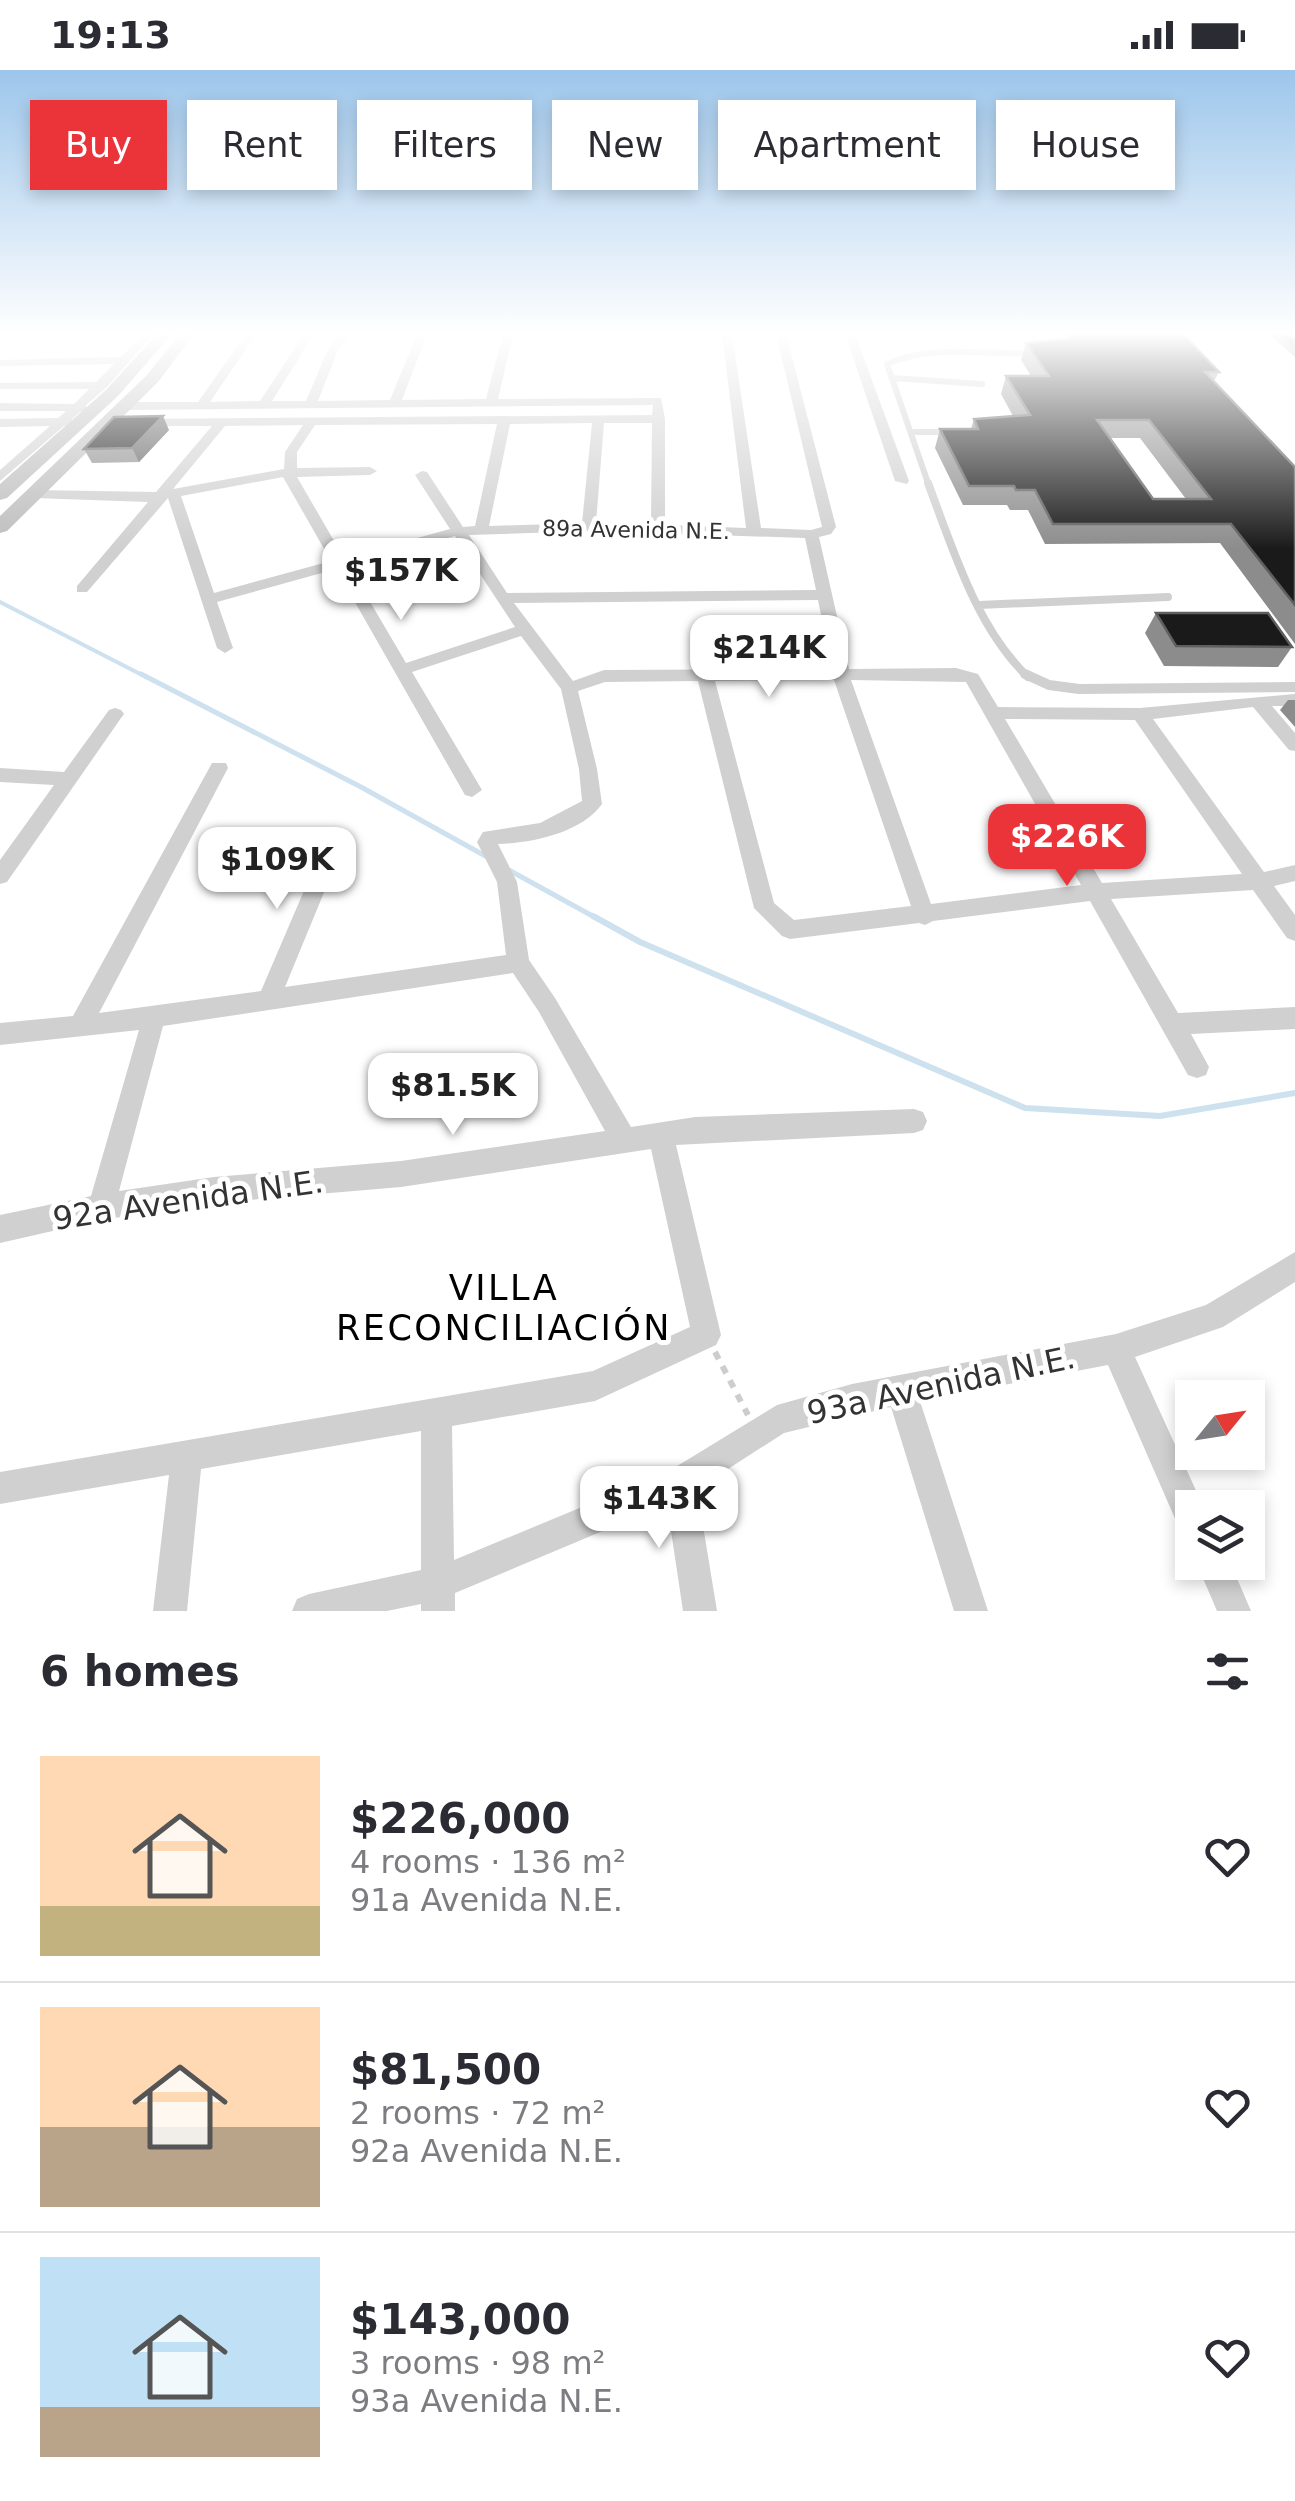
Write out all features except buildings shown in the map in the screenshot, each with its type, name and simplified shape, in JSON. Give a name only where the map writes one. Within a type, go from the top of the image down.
[{"type":"main road","points":[[0,497],[9,478],[97,406]]},
{"type":"main road","points":[[0,528],[34,494],[84,417]]},
{"type":"street","points":[[0,406],[84,417],[222,422],[659,419]]},
{"type":"street","points":[[9,478],[22,457],[97,406]]},
{"type":"street","points":[[481,529],[499,422],[495,406]]},
{"type":"street","points":[[658,406],[658,529]]},
{"type":"street","points":[[737,406],[754,532]]},
{"type":"street","points":[[795,406],[820,530],[824,595],[842,676],[925,916]]},
{"type":"street","points":[[875,406],[902,481]]},
{"type":"street","points":[[0,424],[84,417]]},
{"type":"street","points":[[312,420],[291,452],[290,472],[338,562],[472,790]]},
{"type":"street","points":[[589,528],[598,420]]},
{"type":"street","points":[[82,589],[166,497],[222,422]]},
{"type":"street","points":[[0,458],[22,457]]},
{"type":"street","points":[[34,494],[166,497],[290,472],[370,471]]},
{"type":"street","points":[[422,475],[568,688],[592,804],[563,825],[523,837],[490,837],[487,842],[507,882],[518,963],[547,1005],[625,1142]]},
{"type":"street","points":[[166,497],[225,648]]},
{"type":"street","name":"89a Avenida N.E.","points":[[209,600],[459,531],[820,530]]},
{"type":"street","points":[[503,598],[824,595]]},
{"type":"street","points":[[402,670],[524,629]]},
{"type":"street","points":[[568,688],[604,676],[956,674],[972,678],[1098,892],[1094,892]]},
{"type":"street","points":[[706,678],[765,908],[790,930],[1094,892],[1259,881],[1295,873]]},
{"type":"street","points":[[995,712],[1140,714],[1257,700],[1295,700]]},
{"type":"street","points":[[1257,700],[1295,745]]},
{"type":"street","points":[[0,876],[115,714]]},
{"type":"street","points":[[1140,714],[1295,932]]},
{"type":"street","points":[[80,1026],[219,768]]},
{"type":"street","points":[[0,775],[69,778]]},
{"type":"street","points":[[268,1000],[334,844]]},
{"type":"street","points":[[1094,892],[1196,1067]]},
{"type":"street","points":[[0,1034],[154,1016],[518,963]]},
{"type":"street","points":[[101,1207],[154,1016]]},
{"type":"street","points":[[1172,1024],[1295,1018]]},
{"type":"street","name":"92a Avenida N.E.","points":[[0,1228],[101,1207],[214,1190],[401,1174],[695,1130],[914,1121]]},
{"type":"street","points":[[0,1488],[595,1386],[706,1335],[661,1136]]},
{"type":"street","name":"93a Avenida N.E.","points":[[308,1611],[438,1597],[680,1482],[777,1420],[852,1399],[1116,1349],[1213,1317],[1295,1266]]},
{"type":"street","points":[[1116,1349],[1179,1490]]},
{"type":"street","points":[[902,1392],[972,1611]]},
{"type":"street","points":[[436,1412],[438,1597]]},
{"type":"street","points":[[170,1611],[187,1455]]},
{"type":"street","points":[[680,1482],[700,1611]]},
{"type":"street","points":[[1220,1580],[1234,1611]]},
{"type":"lane","points":[[901,406],[996,645],[1030,680],[1074,689],[1295,686]]},
{"type":"lane","points":[[910,432],[970,431]]},
{"type":"lane","points":[[979,605],[1168,597]]},
{"type":"path","points":[[706,1335],[757,1432]]},
{"type":"waterway","points":[[0,602],[146,677]]},
{"type":"waterway","points":[[141,674],[489,858]]},
{"type":"waterway","points":[[507,869],[598,919]]},
{"type":"waterway","points":[[593,916],[640,942],[1025,1108],[1160,1116],[1295,1093]]},
{"type":"district","name":"VILLA RECONCILIACIÓN","points":[[504,1308]]}]
